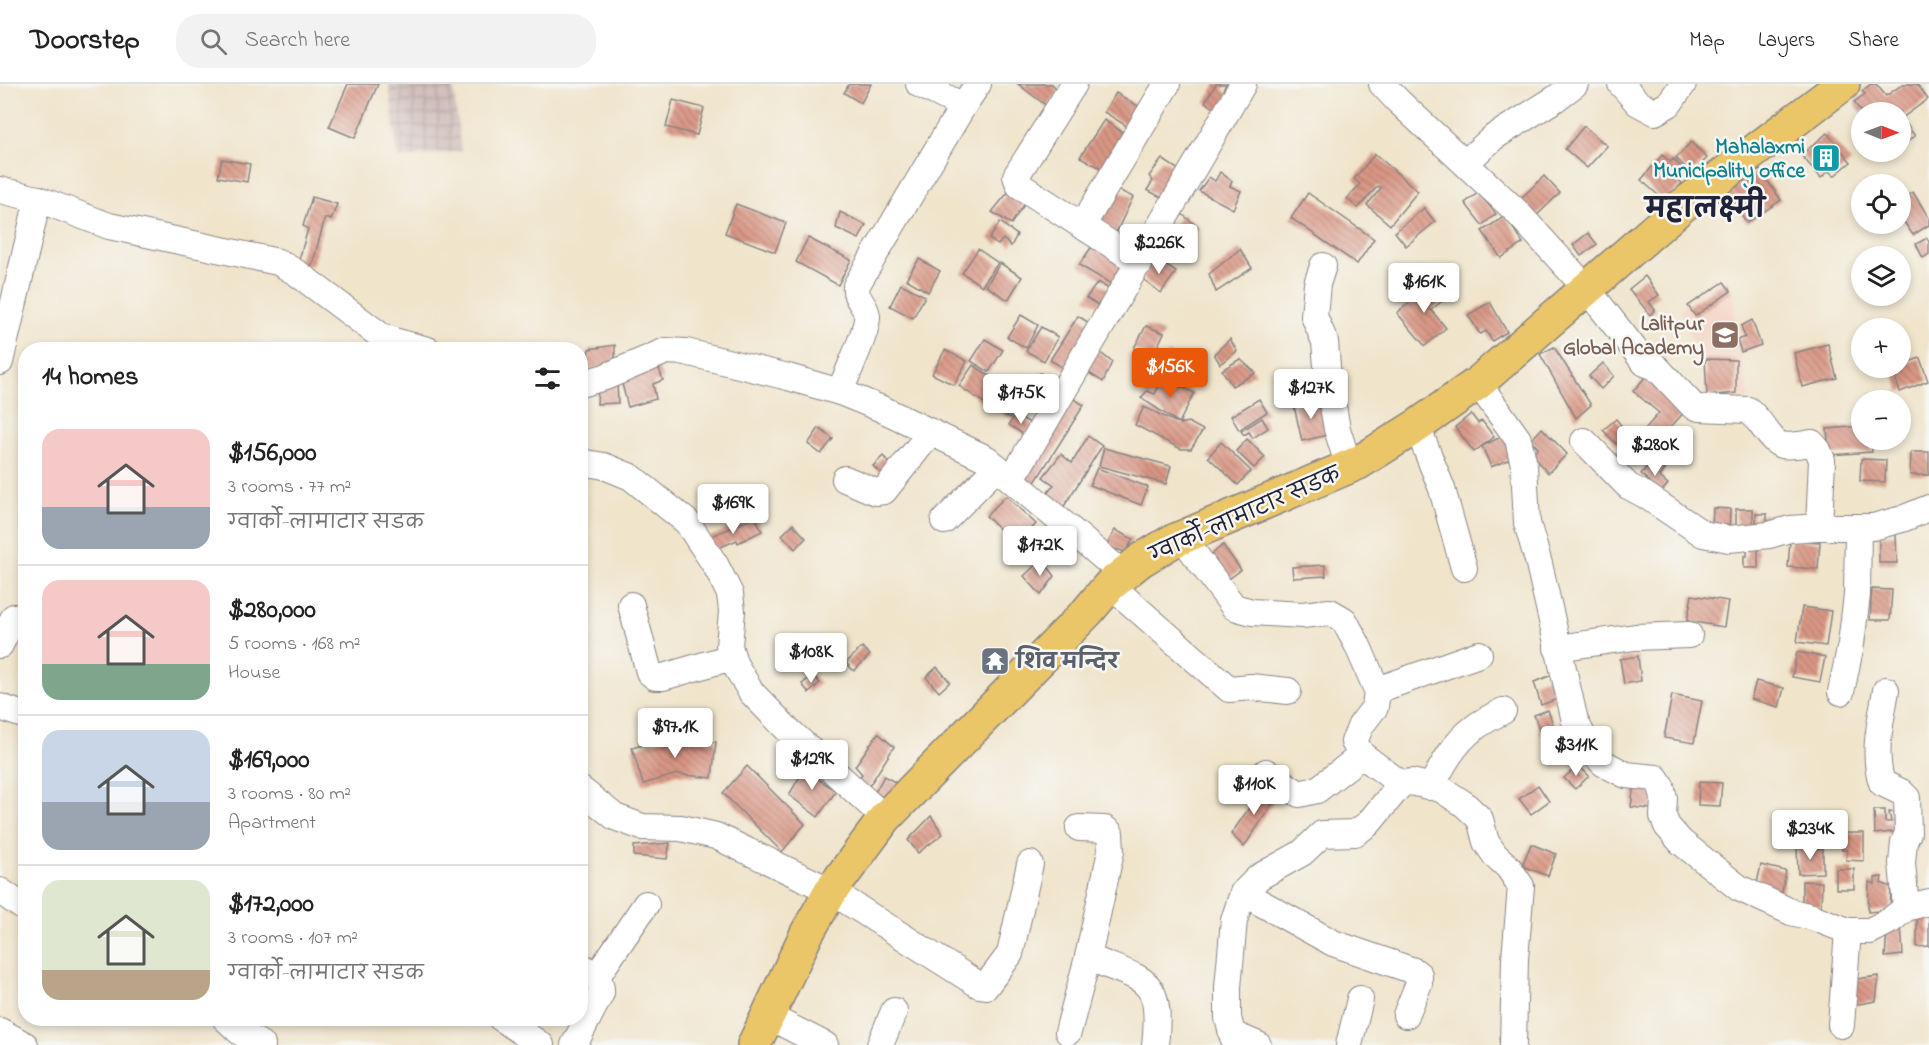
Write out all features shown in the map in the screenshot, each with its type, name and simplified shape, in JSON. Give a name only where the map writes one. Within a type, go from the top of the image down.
[{"type":"main road","name":"ग्वार्को-लामाटार सडक","points":[[754,1045],[807,933],[831,891],[885,818],[1116,580],[1141,560],[1182,537],[1349,467],[1417,426],[1478,383],[1682,206],[1843,84]]},
{"type":"street","points":[[920,84],[963,106]]},
{"type":"street","points":[[840,392],[867,325],[866,312],[857,299],[856,286],[978,84]]},
{"type":"street","points":[[1074,84],[1016,176],[1016,180],[1018,185],[1140,263]]},
{"type":"street","points":[[1082,226],[1167,84]]},
{"type":"street","points":[[944,521],[1004,472],[1017,470],[1243,84]]},
{"type":"street","points":[[1382,84],[1516,211],[1587,289],[1645,363],[1656,367],[1693,406],[1748,410],[1754,414],[1775,442],[1781,445],[1812,443],[1822,460],[1819,526]]},
{"type":"street","points":[[1465,163],[1494,137],[1575,84]]},
{"type":"street","points":[[1621,84],[1638,103],[1655,112],[1669,104],[1683,84]]},
{"type":"street","points":[[0,190],[38,199],[109,226],[278,262],[297,273],[381,336],[397,342]]},
{"type":"street","points":[[0,362],[38,199]]},
{"type":"street","points":[[1323,266],[1317,284],[1314,316],[1325,342],[1328,378],[1337,429],[1349,467]]},
{"type":"street","points":[[588,382],[605,377],[666,351],[686,352],[840,392],[882,409],[987,459],[1004,472],[1067,528],[1116,580],[1229,690],[1262,687],[1288,690]]},
{"type":"street","points":[[1478,383],[1518,439],[1524,465],[1527,523],[1539,564],[1575,721],[1589,748],[1603,764],[1626,775],[1656,778],[1664,798],[1663,816],[1667,826],[1681,842],[1739,888],[1791,912],[1812,917],[1848,931],[1870,931],[1917,905],[1902,863],[1904,842],[1908,833],[1907,798],[1901,792],[1882,783],[1878,770],[1876,747],[1886,690]]},
{"type":"street","points":[[1417,426],[1442,489],[1464,568]]},
{"type":"street","points":[[845,479],[876,492],[884,491],[931,432]]},
{"type":"street","points":[[1584,441],[1628,486],[1703,534],[1729,539],[1819,526],[1873,527],[1929,508]]},
{"type":"street","points":[[588,463],[604,466],[631,477],[687,522],[716,566],[730,594],[732,611],[729,646],[734,663],[751,692],[820,760],[885,818]]},
{"type":"street","points":[[1841,692],[1851,644],[1857,595],[1858,528]]},
{"type":"street","points":[[1182,537],[1234,607],[1252,612],[1302,615],[1330,612],[1344,620],[1377,690],[1375,707],[1360,725],[1354,742],[1362,755],[1401,784]]},
{"type":"street","points":[[632,605],[649,672],[655,677],[732,657]]},
{"type":"street","points":[[0,645],[14,617],[18,617]]},
{"type":"street","points":[[1557,648],[1635,638],[1689,635]]},
{"type":"street","points":[[1377,690],[1479,654]]},
{"type":"street","points":[[0,707],[18,713]]},
{"type":"street","points":[[1431,787],[1441,767],[1465,736],[1475,727],[1503,711]]},
{"type":"street","points":[[1266,772],[1299,794],[1317,790],[1362,755]]},
{"type":"street","points":[[1258,1045],[1233,1040],[1228,1018],[1228,987],[1234,920],[1243,893],[1259,878],[1302,853],[1322,834],[1342,835],[1361,829],[1368,824],[1401,784],[1411,782],[1441,789],[1464,804],[1480,819],[1486,842],[1521,886],[1515,959],[1513,1045]]},
{"type":"street","points":[[588,795],[615,817],[642,827],[681,828],[716,836],[831,891],[979,985],[986,986],[1010,954],[1030,864]]},
{"type":"street","points":[[1068,1032],[1088,957],[1111,851],[1110,833],[1105,829],[1079,828]]},
{"type":"street","points":[[0,891],[18,903]]},
{"type":"street","points":[[1243,893],[1333,943],[1414,971],[1419,975],[1419,983],[1406,1015]]},
{"type":"street","points":[[588,1018],[601,993],[601,984],[589,970],[646,904]]},
{"type":"street","points":[[1841,1025],[1848,931]]},
{"type":"street","points":[[1088,957],[1139,977],[1150,987],[1155,999],[1157,1027],[1155,1045]]},
{"type":"street","points":[[1349,1045],[1360,999]]},
{"type":"street","points":[[880,1045],[894,1011]]},
{"type":"street","points":[[768,1016],[825,1045]]},
{"type":"street","points":[[234,1026],[262,1045]]},
{"type":"street","points":[[513,1026],[542,1045]]},
{"type":"street","points":[[574,1045],[584,1026]]},
{"type":"street","points":[[0,1031],[25,1045]]},
{"type":"shaded area","points":[[389,84],[453,84],[461,151],[398,159]]},
{"type":"shaded area","name":"Lalitpur Global Academy","points":[[1722,279],[1733,291],[1735,325],[1751,318],[1763,345],[1742,353],[1749,398],[1705,397],[1703,364],[1679,310]]},
{"type":"building","points":[[348,84],[378,84],[355,138],[329,127]]},
{"type":"building","points":[[849,84],[871,84],[861,103],[844,93]]},
{"type":"building","points":[[1018,84],[1052,84],[1059,91],[1048,107]]},
{"type":"building","points":[[1216,84],[1226,84],[1223,90],[1228,95],[1220,112],[1205,102]]},
{"type":"building","points":[[1871,84],[1876,84],[1886,96],[1903,84],[1917,84],[1928,99],[1911,111],[1911,102],[1854,102],[1865,94],[1862,91]]},
{"type":"building","points":[[1116,93],[1140,107],[1128,127],[1104,112]]},
{"type":"building","points":[[673,100],[704,108],[697,135],[666,127]]},
{"type":"building","points":[[1104,120],[1124,133],[1108,172],[1080,157]]},
{"type":"building","points":[[1584,126],[1607,146],[1587,168],[1565,149]]},
{"type":"building","name":"Mahalaxmi Municipality office","points":[[1827,133],[1851,162],[1834,176],[1829,171],[1821,178],[1801,155]]},
{"type":"building","points":[[1691,142],[1707,158],[1692,174],[1676,158]]},
{"type":"building","points":[[1375,154],[1418,191],[1390,225],[1367,205],[1381,188],[1378,186],[1358,208],[1347,199],[1360,184],[1354,179]]},
{"type":"building","points":[[1662,155],[1671,162],[1673,159],[1684,169],[1676,178],[1682,183],[1666,202],[1641,180]]},
{"type":"building","points":[[222,159],[250,164],[247,182],[218,177]]},
{"type":"building","points":[[1162,159],[1179,170],[1168,201],[1147,190],[1153,181],[1149,176]]},
{"type":"building","points":[[1760,170],[1781,200],[1747,223],[1727,193]]},
{"type":"building","points":[[1220,172],[1232,181],[1230,186],[1241,191],[1233,209],[1199,191],[1209,177],[1215,181]]},
{"type":"building","points":[[1544,176],[1560,193],[1534,218],[1517,202]]},
{"type":"building","points":[[1116,189],[1133,197],[1115,235],[1094,226]]},
{"type":"building","points":[[1009,191],[1026,202],[1011,224],[992,212]]},
{"type":"building","points":[[1479,192],[1496,214],[1482,225],[1465,203]]},
{"type":"building","points":[[1913,192],[1929,218],[1929,225],[1913,235],[1911,232],[1911,193]]},
{"type":"building","points":[[1308,193],[1374,239],[1357,264],[1291,218]]},
{"type":"building","points":[[312,197],[337,204],[331,220],[325,218],[312,266],[298,263],[308,229],[303,226]]},
{"type":"building","points":[[736,204],[786,223],[775,252],[725,233]]},
{"type":"building","points":[[1424,208],[1435,222],[1406,246],[1395,232]]},
{"type":"building","points":[[840,212],[866,225],[859,239],[836,228]]},
{"type":"building","points":[[1182,214],[1198,227],[1191,247],[1168,235]]},
{"type":"building","points":[[1505,216],[1523,243],[1501,258],[1482,231]]},
{"type":"building","points":[[1000,222],[1017,235],[1011,246],[1003,239],[998,245],[989,239]]},
{"type":"building","points":[[1588,233],[1597,244],[1581,256],[1573,245]]},
{"type":"building","points":[[808,238],[851,260],[838,285],[796,262]]},
{"type":"building","points":[[1927,238],[1929,254],[1923,258],[1916,244]]},
{"type":"building","points":[[1095,242],[1124,259],[1111,284],[1079,265]]},
{"type":"building","points":[[978,249],[998,263],[982,286],[962,273]]},
{"type":"building","points":[[1240,249],[1252,268],[1216,292],[1209,274]]},
{"type":"building","points":[[1153,257],[1176,272],[1161,293],[1143,279]]},
{"type":"building","points":[[919,259],[940,271],[928,292],[906,279]]},
{"type":"building","points":[[1000,263],[1022,277],[1008,300],[986,286]]},
{"type":"building","points":[[1645,276],[1659,295],[1649,302],[1655,310],[1650,315],[1629,289]]},
{"type":"building","points":[[1098,282],[1109,289],[1099,306],[1086,298]]},
{"type":"building","points":[[1433,282],[1446,298],[1431,310],[1446,328],[1425,346],[1397,313]]},
{"type":"building","points":[[1724,282],[1731,291],[1695,316],[1688,306]]},
{"type":"building","points":[[901,284],[925,296],[913,318],[890,306]]},
{"type":"building","points":[[1490,302],[1507,332],[1492,341],[1486,331],[1480,334],[1468,315]]},
{"type":"building","points":[[1021,315],[1038,325],[1026,348],[1007,337]]},
{"type":"building","points":[[1078,316],[1096,327],[1068,371],[1050,360]]},
{"type":"building","points":[[1752,320],[1761,345],[1741,352],[1737,340],[1745,337],[1741,326]]},
{"type":"building","points":[[1146,326],[1164,333],[1152,358],[1134,348]]},
{"type":"building","points":[[1041,327],[1058,337],[1044,361],[1026,351]]},
{"type":"building","points":[[985,339],[1003,350],[989,372],[971,361]]},
{"type":"building","points":[[1230,339],[1237,351],[1220,364],[1214,354]]},
{"type":"building","points":[[1828,344],[1837,378],[1802,387],[1794,353]]},
{"type":"building","points":[[615,345],[615,365],[588,370],[589,349]]},
{"type":"building","points":[[1554,347],[1591,405],[1576,418],[1540,354]]},
{"type":"building","points":[[945,350],[967,361],[954,385],[932,374]]},
{"type":"building","points":[[1097,350],[1112,362],[1103,382],[1086,371]]},
{"type":"building","points":[[1167,353],[1200,367],[1192,387],[1166,375],[1169,369],[1162,365]]},
{"type":"building","points":[[1920,358],[1928,381],[1899,390],[1895,378],[1911,378],[1911,361]]},
{"type":"building","points":[[1240,359],[1256,373],[1232,386],[1222,370]]},
{"type":"building","points":[[1705,359],[1736,360],[1736,393],[1707,396]]},
{"type":"building","points":[[657,363],[663,380],[653,384],[656,399],[628,407],[621,380]]},
{"type":"building","points":[[1603,363],[1614,376],[1601,389],[1589,376]]},
{"type":"building","points":[[973,365],[1003,384],[989,406],[959,386]]},
{"type":"building","points":[[1650,372],[1689,407],[1658,441],[1645,429],[1659,413],[1633,391]]},
{"type":"building","points":[[1040,373],[1057,384],[1043,407],[1026,396]]},
{"type":"building","points":[[1163,378],[1194,393],[1179,423],[1141,398],[1147,391],[1155,394]]},
{"type":"building","points":[[617,381],[618,403],[597,404],[598,387]]},
{"type":"building","points":[[1006,388],[1021,397],[1010,418],[994,409]]},
{"type":"building","points":[[1069,396],[1084,405],[1032,487],[1017,478]]},
{"type":"building","points":[[1259,399],[1267,412],[1239,430],[1231,416]]},
{"type":"building","points":[[1320,400],[1328,435],[1302,441],[1294,406]]},
{"type":"building","points":[[1144,407],[1180,424],[1188,422],[1203,430],[1191,449],[1181,449],[1135,425]]},
{"type":"building","points":[[1015,414],[1033,425],[1026,436],[1009,425]]},
{"type":"building","points":[[1471,414],[1478,423],[1482,421],[1494,437],[1474,452],[1455,427]]},
{"type":"building","points":[[1262,418],[1268,428],[1253,438],[1249,432],[1244,435],[1241,431]]},
{"type":"building","points":[[1616,419],[1628,434],[1616,444],[1603,430]]},
{"type":"building","points":[[1851,427],[1851,450],[1872,450],[1872,452],[1829,455],[1827,429]]},
{"type":"building","points":[[819,428],[833,439],[821,454],[808,444]]},
{"type":"building","points":[[1542,428],[1567,454],[1548,473],[1531,455],[1538,448],[1531,440]]},
{"type":"building","points":[[1505,435],[1515,457],[1491,467],[1482,446]]},
{"type":"building","points":[[1088,436],[1102,446],[1061,511],[1045,496],[1054,485],[1043,477],[1061,454],[1072,463]]},
{"type":"building","points":[[1247,439],[1265,457],[1254,468],[1236,451]]},
{"type":"building","points":[[1630,439],[1645,456],[1635,466],[1619,449]]},
{"type":"building","points":[[1221,442],[1251,471],[1238,485],[1208,457]]},
{"type":"building","points":[[1104,448],[1171,466],[1166,484],[1099,466]]},
{"type":"building","points":[[1911,452],[1929,452],[1929,475],[1910,475]]},
{"type":"building","points":[[883,456],[896,470],[887,480],[873,466]]},
{"type":"building","points":[[1654,458],[1666,468],[1660,477],[1668,484],[1658,496],[1649,489],[1653,485],[1641,474]]},
{"type":"building","points":[[1861,459],[1886,460],[1885,482],[1860,481]]},
{"type":"building","points":[[1097,468],[1148,487],[1141,505],[1090,485]]},
{"type":"building","points":[[1006,496],[1036,524],[1016,545],[986,516]]},
{"type":"building","points":[[1713,508],[1730,509],[1729,532],[1712,526]]},
{"type":"building","points":[[1736,509],[1753,509],[1753,532],[1736,527]]},
{"type":"building","points":[[1756,514],[1767,514],[1767,529],[1756,529]]},
{"type":"building","points":[[755,517],[762,531],[738,543],[737,540],[709,552],[703,540]]},
{"type":"building","points":[[793,524],[806,538],[795,549],[782,535]]},
{"type":"building","points":[[1115,530],[1133,539],[1126,552],[1106,547]]},
{"type":"building","points":[[1896,534],[1897,563],[1879,563],[1879,535]]},
{"type":"building","points":[[1790,540],[1820,542],[1818,569],[1788,567]]},
{"type":"building","points":[[1223,545],[1241,570],[1226,581],[1206,559]]},
{"type":"building","points":[[1747,548],[1758,548],[1758,568],[1744,568]]},
{"type":"building","points":[[1042,559],[1055,576],[1041,595],[1024,576]]},
{"type":"building","points":[[1325,565],[1326,576],[1293,578],[1292,567]]},
{"type":"building","points":[[1872,589],[1892,590],[1890,620],[1870,620]]},
{"type":"building","points":[[1692,595],[1728,601],[1724,627],[1687,621]]},
{"type":"building","points":[[1802,607],[1831,611],[1826,646],[1797,642]]},
{"type":"building","points":[[862,647],[870,655],[854,671],[846,663]]},
{"type":"building","points":[[1797,652],[1825,657],[1820,682],[1792,677]]},
{"type":"building","points":[[1638,656],[1641,681],[1624,684],[1620,659]]},
{"type":"building","points":[[937,667],[950,682],[939,692],[926,677]]},
{"type":"building","points":[[813,675],[820,683],[809,693],[802,684]]},
{"type":"building","points":[[1552,675],[1560,698],[1541,705],[1534,682]]},
{"type":"building","points":[[1756,681],[1784,688],[1779,707],[1751,699]]},
{"type":"building","points":[[1672,695],[1702,701],[1694,743],[1664,738]]},
{"type":"building","points":[[1548,710],[1555,730],[1541,735],[1534,715]]},
{"type":"building","points":[[878,733],[894,747],[866,791],[855,783],[862,774],[855,766]]},
{"type":"building","points":[[671,737],[716,742],[712,778],[677,774],[643,784],[632,748]]},
{"type":"building","points":[[807,764],[821,774],[818,779],[836,791],[818,817],[789,795]]},
{"type":"building","points":[[1578,765],[1589,776],[1575,789],[1564,778]]},
{"type":"building","points":[[747,766],[805,824],[782,852],[723,793]]},
{"type":"building","points":[[884,776],[900,785],[886,807],[872,798]]},
{"type":"building","points":[[1699,782],[1722,783],[1720,806],[1698,805]]},
{"type":"building","points":[[1634,784],[1654,787],[1652,809],[1631,807]]},
{"type":"building","points":[[1265,785],[1278,795],[1244,847],[1231,834]]},
{"type":"building","points":[[1538,785],[1549,801],[1531,814],[1519,799]]},
{"type":"building","points":[[1874,810],[1885,810],[1885,822],[1891,822],[1889,812],[1900,813],[1901,831],[1875,834]]},
{"type":"building","points":[[931,816],[943,834],[918,853],[908,840]]},
{"type":"building","points":[[1841,833],[1864,833],[1864,861],[1846,860],[1847,850],[1842,850]]},
{"type":"building","points":[[670,843],[667,859],[634,856],[634,846]]},
{"type":"building","points":[[1531,844],[1556,854],[1548,876],[1522,866]]},
{"type":"building","points":[[1797,848],[1823,848],[1823,873],[1798,874]]},
{"type":"building","points":[[1761,865],[1786,871],[1781,897],[1755,892]]},
{"type":"building","points":[[1836,869],[1854,869],[1854,889],[1836,889]]},
{"type":"building","points":[[1882,877],[1881,883],[1891,887],[1890,910],[1868,912],[1869,882],[1875,884],[1875,878]]},
{"type":"building","points":[[1802,881],[1822,882],[1821,906],[1802,905]]},
{"type":"building","points":[[1917,913],[1929,914],[1929,946],[1917,947]]},
{"type":"building","points":[[1901,925],[1903,955],[1885,957],[1887,931]]},
{"type":"building","points":[[1879,976],[1876,1001],[1853,1005],[1850,980]]},
{"type":"place","name":"Mahalaxmi Municipality office","points":[[1826,158]]},
{"type":"place","name":"Lalitpur Global Academy","points":[[1725,335]]},
{"type":"place","name":"शिव मन्दिर","points":[[995,661]]},
{"type":"district","name":"महालक्ष्मी","points":[[1705,208]]}]
